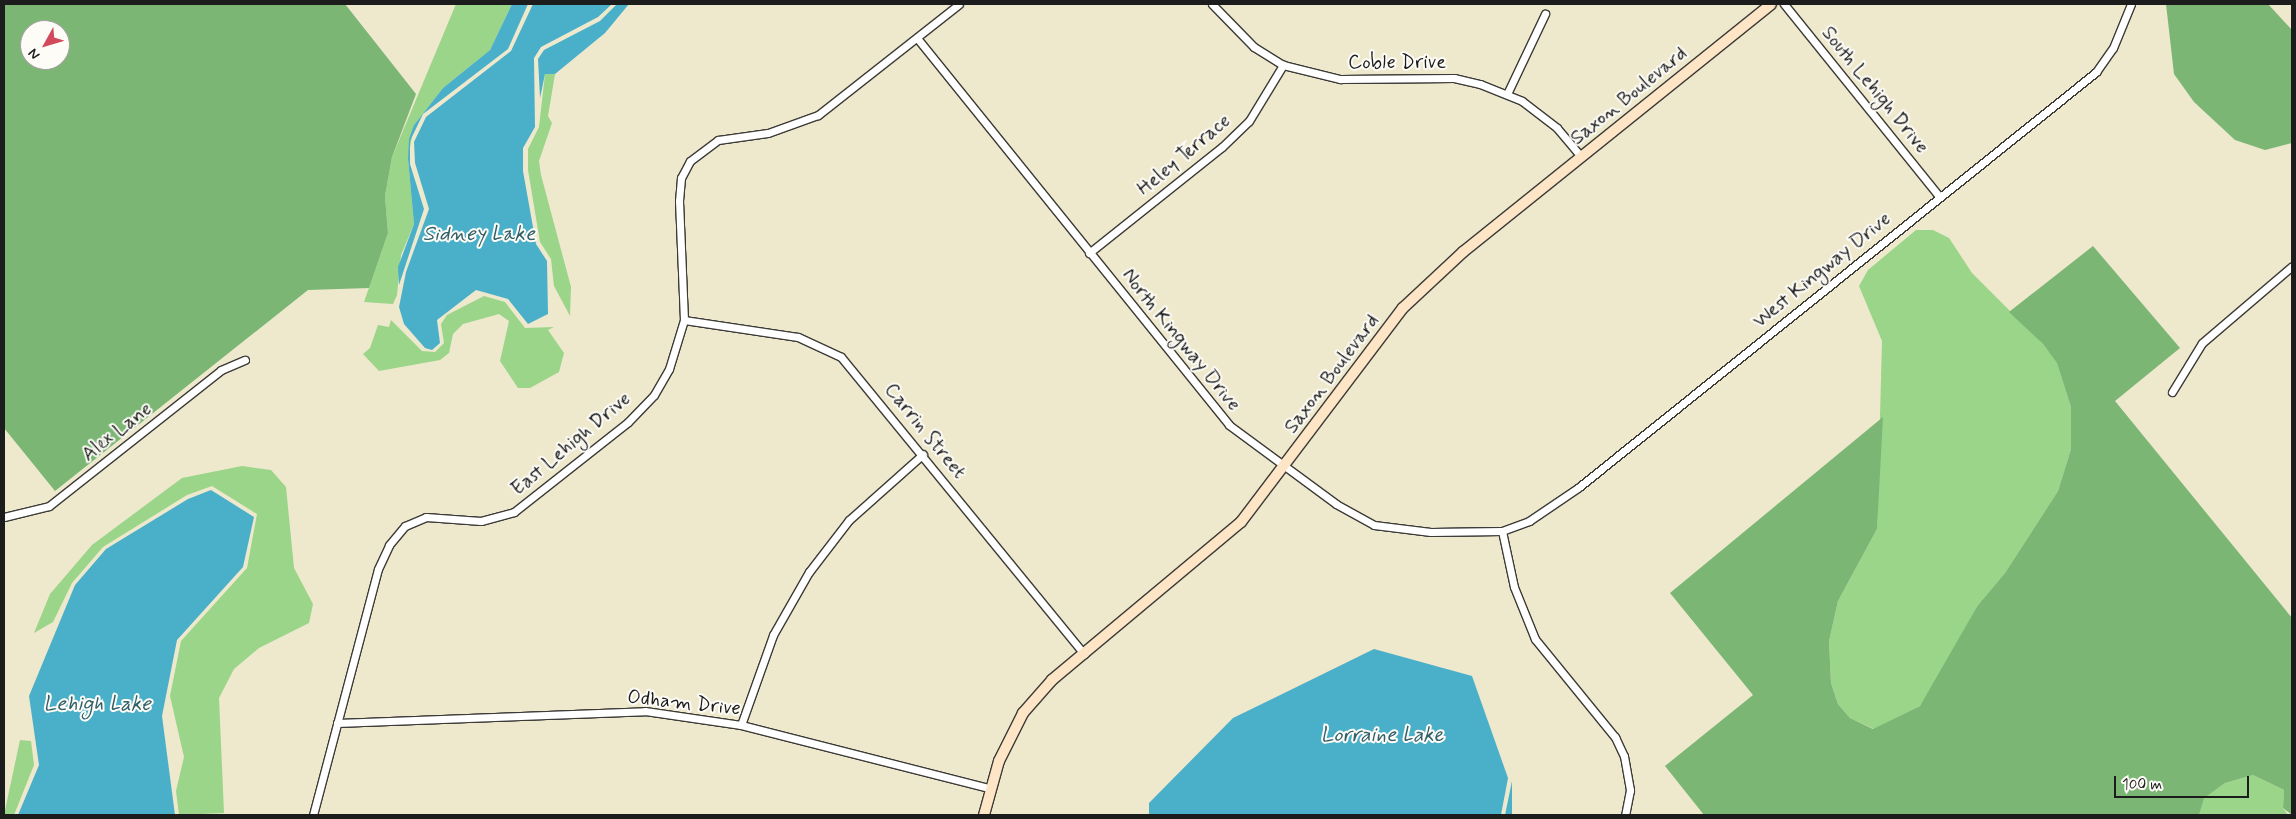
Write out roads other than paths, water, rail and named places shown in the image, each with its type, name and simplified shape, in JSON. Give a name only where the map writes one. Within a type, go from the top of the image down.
[{"type":"main road","name":"Saxon Boulevard","points":[[984,815],[989,788],[1023,713],[1052,680],[1228,535],[1285,466],[1403,308],[1433,277],[1771,4]]},
{"type":"street","name":"East Lehigh Drive","points":[[313,815],[378,569],[389,545],[405,526],[426,517],[499,519],[530,501],[628,422],[654,395],[669,369],[684,320],[679,202],[681,178],[690,161],[718,140],[768,133],[818,115],[960,4]]},
{"type":"street","name":"Coble Drive","points":[[1212,4],[1254,47],[1283,66],[1340,79],[1454,78],[1506,94],[1557,128],[1581,157]]},
{"type":"street","name":"South Lehigh Drive","points":[[1784,4],[1940,197]]},
{"type":"street","name":"West Kingway Drive","points":[[1502,531],[1559,502],[2096,72],[2113,48],[2131,4]]},
{"type":"street","points":[[1506,94],[1546,14]]},
{"type":"street","name":"North Kingway Drive","points":[[917,38],[1208,404],[1285,466],[1374,525],[1431,532],[1502,531]]},
{"type":"street","name":"Heley Terrace","points":[[1089,253],[1222,148],[1249,121],[1283,66]]},
{"type":"street","points":[[2172,392],[2202,343],[2292,266]]},
{"type":"street","name":"Carrin Street","points":[[684,320],[798,337],[824,347],[864,381],[1084,654]]},
{"type":"street","name":"Alex Lane","points":[[4,518],[49,506],[221,370],[245,360]]},
{"type":"street","points":[[740,724],[774,636],[809,572],[848,520],[923,454]]},
{"type":"street","points":[[1502,531],[1524,618],[1535,639],[1615,737],[1624,756],[1630,790],[1625,815]]},
{"type":"street","name":"Odham Drive","points":[[337,723],[645,711],[740,724],[989,788]]},
{"type":"water","points":[[512,4],[528,4],[508,49],[423,114],[410,141],[410,164],[424,209],[399,285],[398,267],[414,224],[408,159],[409,139],[414,125],[443,88],[490,50]]},
{"type":"water","name":"Sidney Lake","points":[[533,4],[612,4],[598,17],[541,47],[534,58],[535,127],[523,148],[523,171],[536,244],[547,261],[548,314],[528,324],[508,299],[476,290],[437,320],[440,343],[432,350],[425,348],[404,324],[399,307],[406,272],[429,209],[415,163],[414,142],[426,117],[511,51]]},
{"type":"water","points":[[617,4],[629,4],[605,33],[555,74],[545,74],[540,98],[538,59],[544,50],[600,21]]},
{"type":"water","name":"Lehigh Lake","points":[[211,490],[254,517],[243,567],[177,640],[162,716],[175,815],[18,815],[39,765],[29,696],[75,585],[106,549],[188,499]]},
{"type":"water","name":"Lorraine Lake","points":[[1374,649],[1472,676],[1508,778],[1501,815],[1149,815],[1149,803],[1233,718]]},
{"type":"water","points":[[1512,781],[1512,815],[1505,815]]}]
